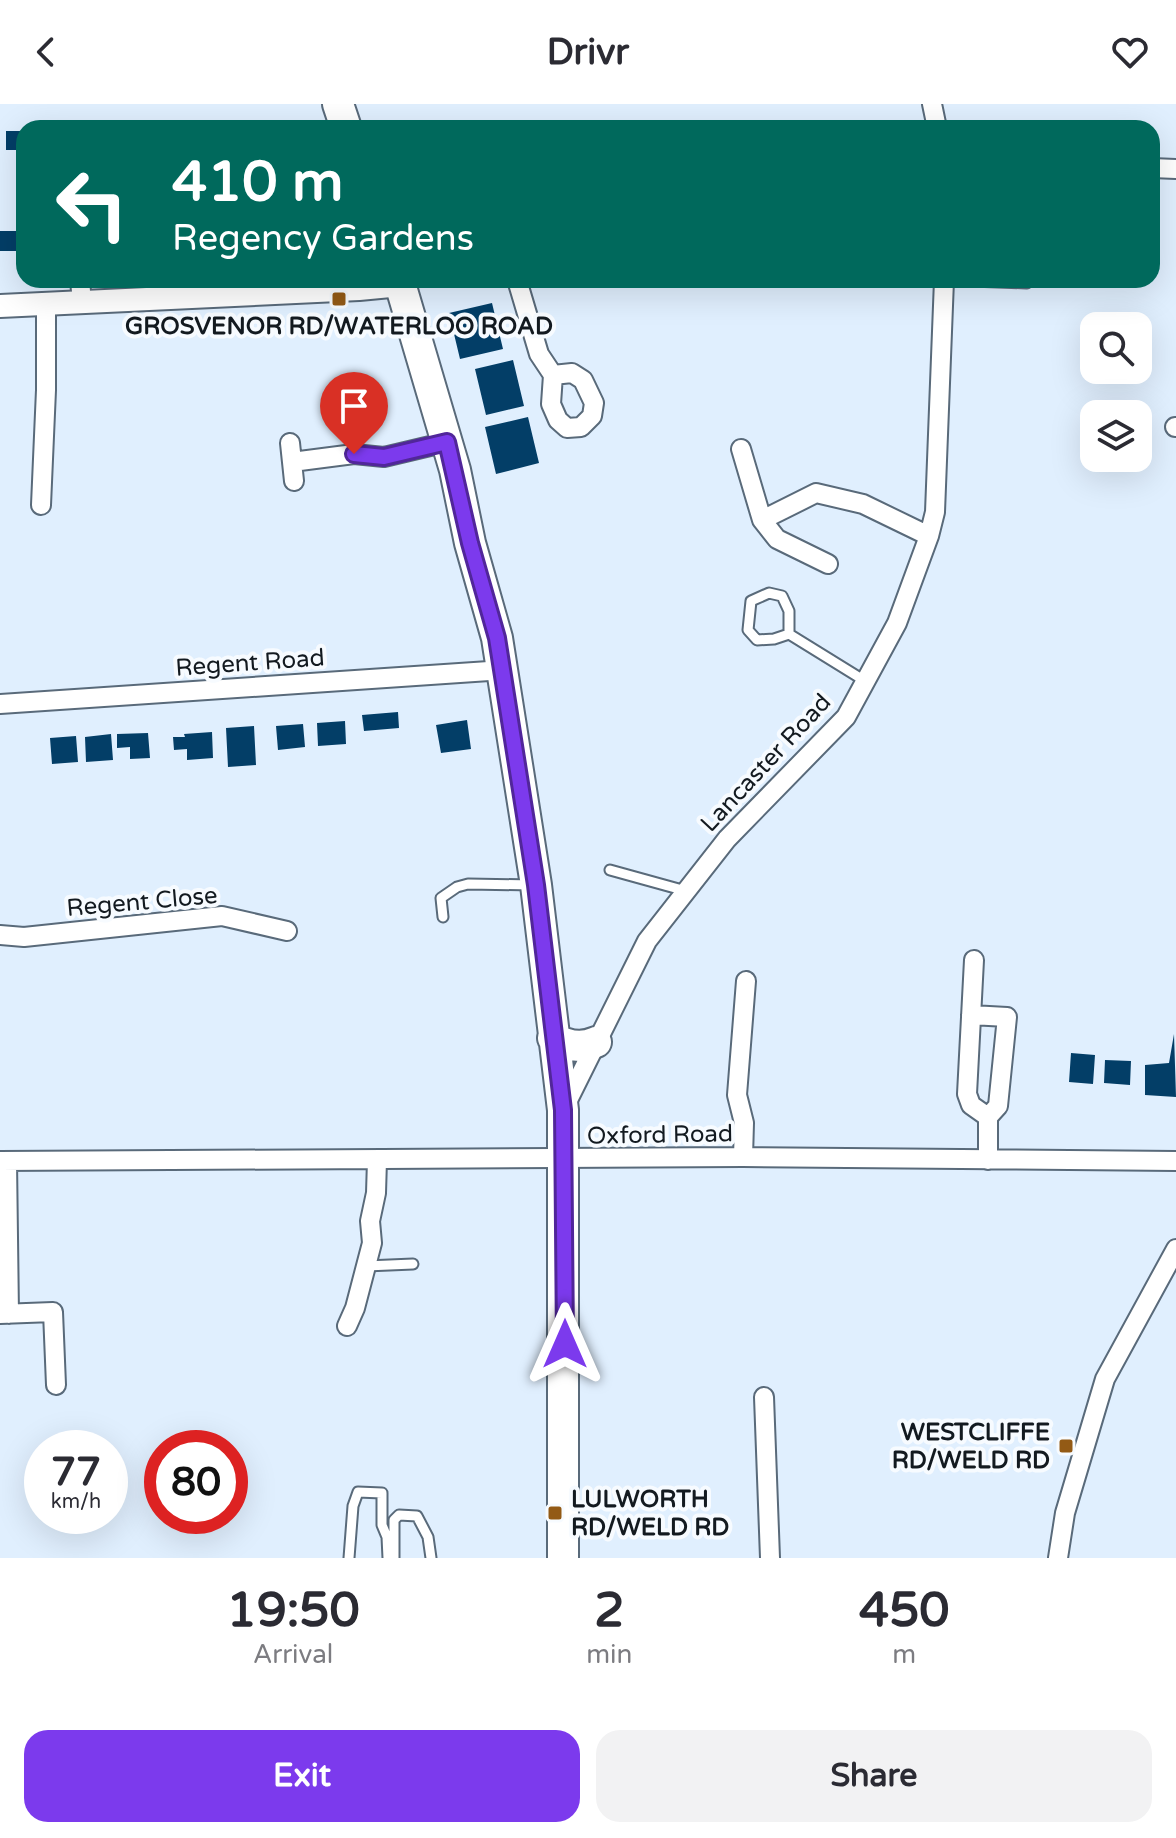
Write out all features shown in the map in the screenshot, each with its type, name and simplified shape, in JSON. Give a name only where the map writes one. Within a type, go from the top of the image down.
[{"type":"highway","points":[[408,288],[504,670],[536,885],[563,1110],[563,1558]]},
{"type":"highway","points":[[553,1038],[583,1048],[596,1042]]},
{"type":"street","points":[[81,288],[82,303]]},
{"type":"street","points":[[0,306],[359,288]]},
{"type":"street","points":[[519,288],[539,354],[553,375]]},
{"type":"street","name":"Lancaster Road","points":[[563,1110],[647,941],[727,839],[846,717],[897,623],[935,512],[944,288]]},
{"type":"street","points":[[41,505],[46,304]]},
{"type":"street","points":[[290,443],[293,472],[354,454],[384,457],[447,442]]},
{"type":"street","points":[[741,449],[762,520],[777,539],[828,564]]},
{"type":"street","points":[[762,520],[816,493],[863,504],[929,536]]},
{"type":"street","name":"Regent Road","points":[[0,704],[504,670]]},
{"type":"street","name":"Regent Close","points":[[0,935],[24,937],[222,916],[287,931]]},
{"type":"street","points":[[974,960],[967,1094],[971,1105],[988,1117]]},
{"type":"street","points":[[743,1157],[744,1123],[737,1095],[746,981]]},
{"type":"street","points":[[971,1015],[1007,1017],[998,1106],[988,1117],[988,1160]]},
{"type":"street","name":"Oxford Road","points":[[3,1161],[743,1157],[1146,1158],[1176,1161]]},
{"type":"street","points":[[347,1326],[355,1308],[372,1243],[370,1221],[376,1193],[377,1160]]},
{"type":"street","points":[[3,1161],[5,1314],[53,1312],[56,1385]]},
{"type":"street","points":[[1058,1558],[1065,1513],[1105,1379],[1176,1249]]},
{"type":"street","points":[[764,1397],[770,1558]]},
{"type":"lane","points":[[769,593],[782,596],[789,611],[789,634],[757,640],[748,630],[751,601],[769,593]]},
{"type":"lane","points":[[789,634],[865,681]]},
{"type":"lane","points":[[610,870],[686,891]]},
{"type":"lane","points":[[443,917],[441,898],[457,887],[536,885]]},
{"type":"lane","points":[[366,1266],[413,1264]]},
{"type":"lane","points":[[349,1558],[353,1506],[358,1492],[382,1493],[382,1525],[387,1537],[388,1558]]},
{"type":"lane","points":[[394,1558],[394,1520],[399,1515],[417,1516],[428,1537],[431,1558]]},
{"type":"building","points":[[6,131],[16,131],[16,150],[6,150]]},
{"type":"building","points":[[0,231],[16,231],[16,251],[0,251]]},
{"type":"building","points":[[492,303],[503,349],[460,359],[449,313]]},
{"type":"building","points":[[513,360],[524,406],[486,415],[475,369]]},
{"type":"building","points":[[528,417],[539,463],[496,474],[485,427]]},
{"type":"building","points":[[398,712],[399,728],[364,731],[362,715]]},
{"type":"building","points":[[467,720],[471,749],[441,753],[436,725]]},
{"type":"building","points":[[345,721],[346,744],[318,746],[317,723]]},
{"type":"building","points":[[303,724],[305,747],[278,750],[276,726]]},
{"type":"building","points":[[254,726],[256,765],[228,767],[226,728]]},
{"type":"building","points":[[212,732],[213,758],[187,760],[187,749],[174,750],[173,737]]},
{"type":"building","points":[[148,733],[150,758],[130,759],[130,747],[117,748],[117,734]]},
{"type":"building","points":[[111,734],[113,760],[86,762],[85,737]]},
{"type":"building","points":[[76,736],[78,762],[52,764],[50,738]]},
{"type":"building","points":[[1174,1034],[1176,1097],[1145,1095],[1145,1065],[1169,1063]]},
{"type":"building","points":[[1071,1053],[1095,1055],[1093,1084],[1069,1082]]},
{"type":"building","points":[[1105,1060],[1131,1061],[1130,1085],[1104,1083]]},
{"type":"place","name":"GROSVENOR RD/WATERLOO ROAD","points":[[339,299]]},
{"type":"place","name":"WESTCLIFFE RD/WELD RD","points":[[1066,1446]]},
{"type":"place","name":"LULWORTH RD/WELD RD","points":[[555,1513]]},
{"type":"route","points":[[354,454],[384,457],[447,442],[470,543],[497,638],[536,885],[563,1110],[565,1344]]}]
